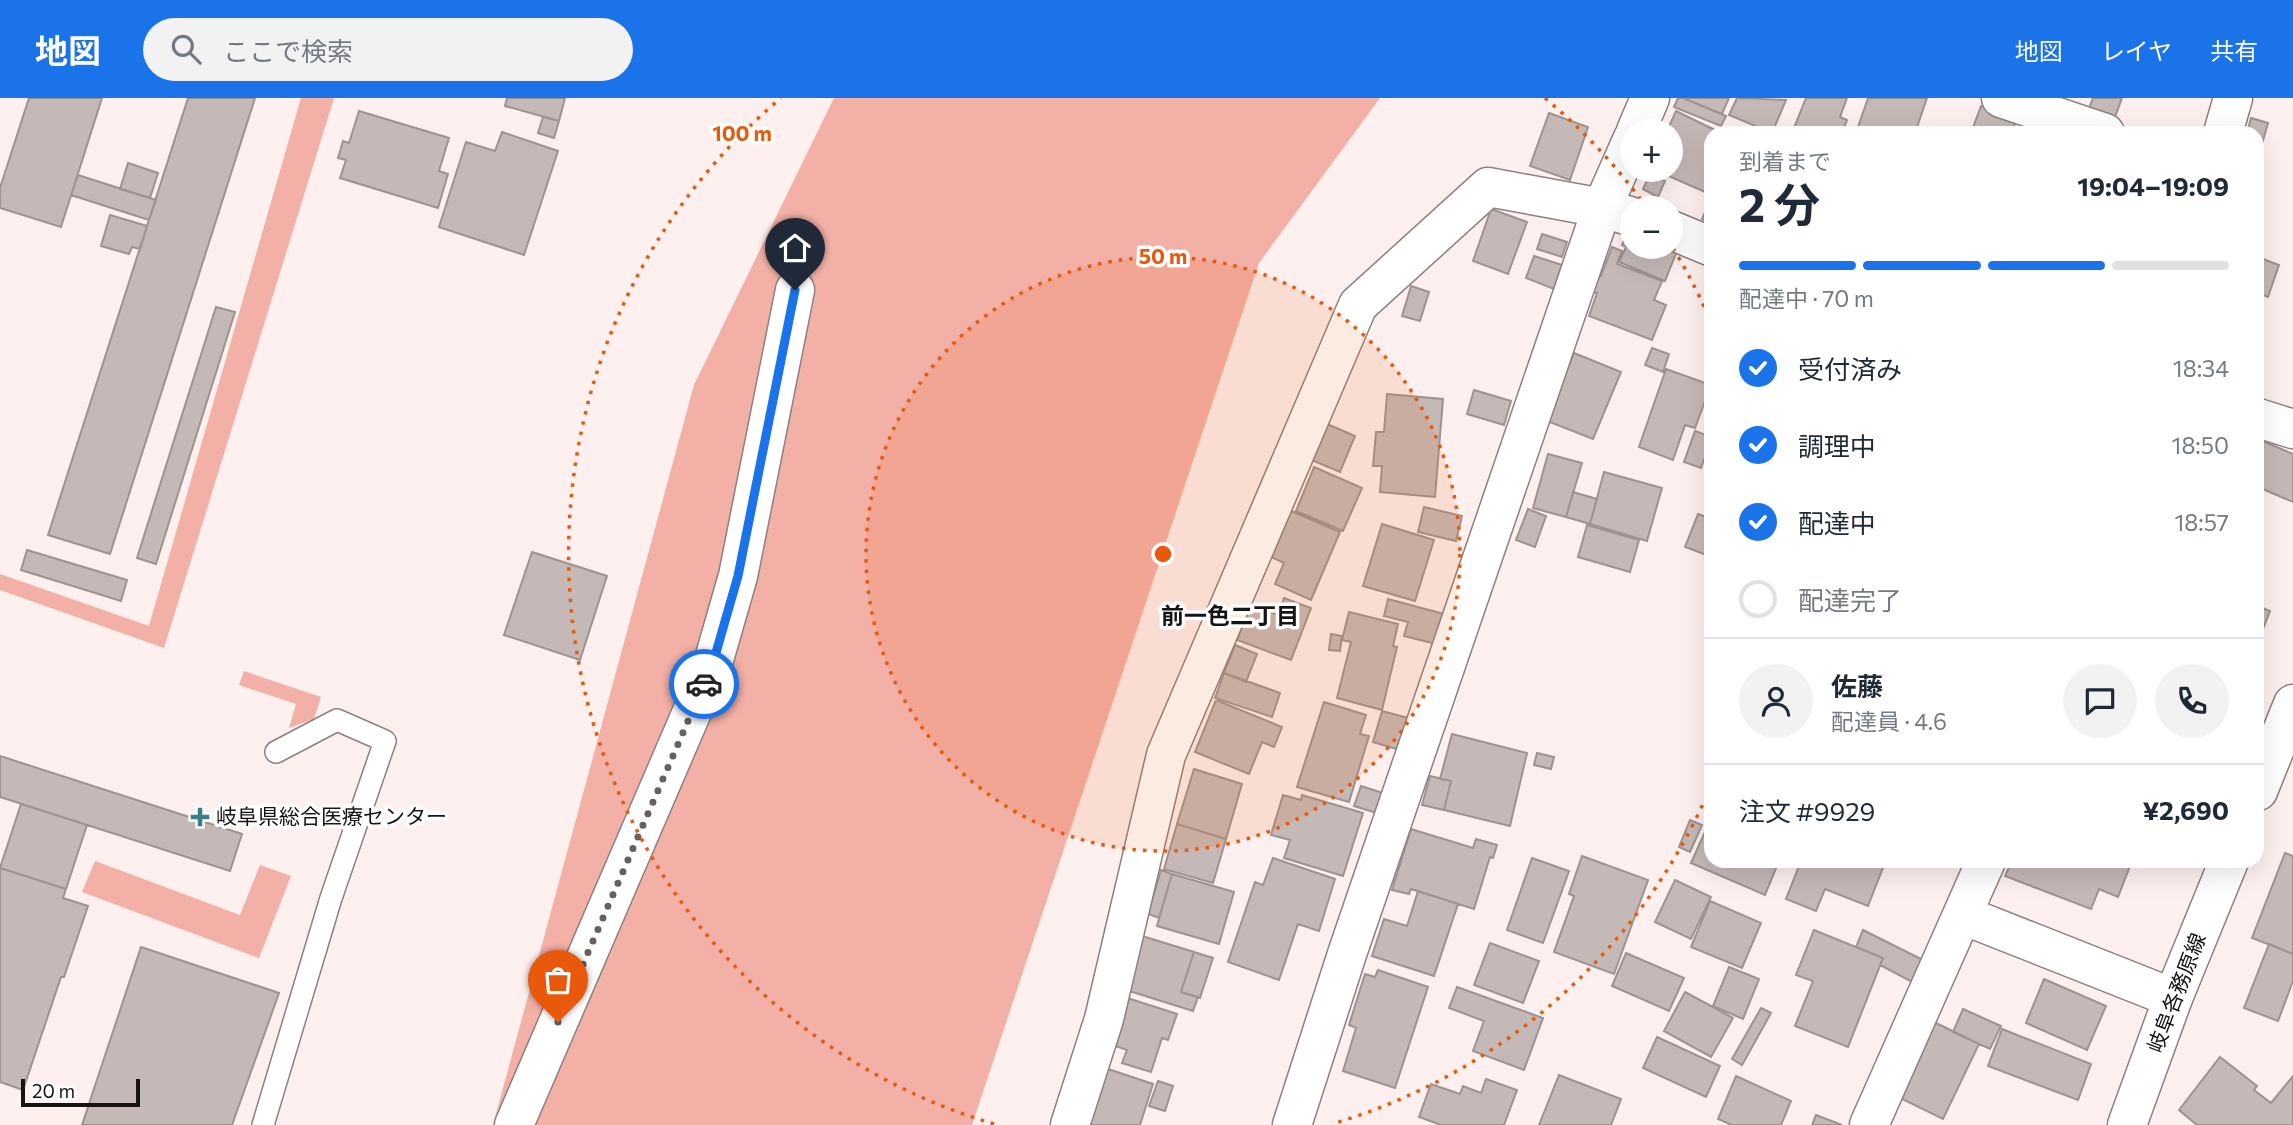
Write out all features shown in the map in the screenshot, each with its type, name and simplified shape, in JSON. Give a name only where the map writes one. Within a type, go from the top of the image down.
[{"type":"street","points":[[1641,119],[1650,98]]},
{"type":"street","points":[[2001,98],[2084,126]]},
{"type":"street","points":[[2225,126],[2233,98]]},
{"type":"street","points":[[1292,1125],[1351,941],[1618,213],[1624,182]]},
{"type":"street","points":[[1070,1125],[1104,1019],[1166,755],[1358,304],[1488,187],[1618,213]]},
{"type":"street","points":[[1683,235],[1704,244]]},
{"type":"street","points":[[514,1125],[713,663],[738,576],[795,290]]},
{"type":"street","points":[[2264,420],[2293,429]]},
{"type":"street","points":[[2264,776],[2293,704]]},
{"type":"street","points":[[1869,1125],[1983,868]]},
{"type":"street","name":"岐阜各務原線","points":[[2127,1125],[2173,998],[2226,868]]},
{"type":"street","points":[[1962,915],[2173,998]]},
{"type":"lane","points":[[264,1125],[331,898],[384,741],[337,720],[276,752]]},
{"type":"shaded area","points":[[301,98],[334,98],[164,648],[0,590],[0,574],[149,626]]},
{"type":"shaded area","points":[[834,98],[1380,98],[1259,263],[972,1125],[493,1125],[694,385]]},
{"type":"shaded area","points":[[244,671],[321,697],[314,719],[289,728],[296,704],[239,685]]},
{"type":"shaded area","points":[[95,861],[240,915],[260,865],[291,876],[259,958],[82,892]]},
{"type":"building","points":[[29,98],[102,98],[61,227],[0,208],[0,188]]},
{"type":"building","points":[[188,98],[255,98],[110,554],[48,535]]},
{"type":"building","points":[[507,98],[565,98],[559,121],[505,106]]},
{"type":"building","points":[[1678,98],[1726,116],[1721,126],[1674,107]]},
{"type":"building","points":[[1683,98],[1729,98],[1722,114]]},
{"type":"building","points":[[1737,98],[1786,100],[1775,126],[1755,126],[1729,115]]},
{"type":"building","points":[[1806,98],[1847,98],[1840,117],[1847,120],[1845,126],[1795,126]]},
{"type":"building","points":[[1868,98],[1927,98],[1917,126],[1858,126]]},
{"type":"building","points":[[2093,98],[2122,98],[2114,120],[2088,111]]},
{"type":"building","points":[[1981,106],[2017,119],[2014,126],[1974,126]]},
{"type":"building","points":[[359,111],[449,138],[439,171],[448,174],[438,208],[340,178],[346,160],[338,158],[343,141],[349,143]]},
{"type":"building","points":[[1676,111],[1707,126],[1704,126],[1704,192],[1682,182],[1683,119],[1672,119]]},
{"type":"building","points":[[1549,113],[1588,127],[1570,180],[1530,166]]},
{"type":"building","points":[[543,117],[559,121],[554,138],[538,133]]},
{"type":"building","points":[[2251,118],[2268,123],[2264,137],[2264,126],[2249,126]]},
{"type":"building","points":[[502,132],[558,151],[524,255],[439,227],[466,142],[495,151]]},
{"type":"building","points":[[128,163],[158,173],[150,198],[120,189]]},
{"type":"building","points":[[78,175],[156,200],[149,220],[71,195]]},
{"type":"building","points":[[1646,182],[1665,182],[1658,196],[1643,189]]},
{"type":"building","points":[[1491,209],[1527,222],[1508,274],[1473,261]]},
{"type":"building","points":[[110,215],[147,226],[140,249],[132,247],[129,254],[101,246]]},
{"type":"building","points":[[1542,234],[1567,242],[1562,257],[1537,249]]},
{"type":"building","points":[[1612,247],[1620,250],[1617,264],[1662,281],[1654,300],[1666,305],[1652,340],[1589,316],[1597,293],[1591,292],[1598,275],[1601,276]]},
{"type":"building","points":[[1534,256],[1562,265],[1554,289],[1526,278]]},
{"type":"building","points":[[1620,259],[1674,259],[1665,281],[1619,262]]},
{"type":"building","points":[[2264,259],[2279,265],[2268,297],[2264,295]]},
{"type":"building","points":[[1411,286],[1429,292],[1420,321],[1402,316]]},
{"type":"building","points":[[216,307],[235,312],[156,564],[137,558]]},
{"type":"building","points":[[1652,348],[1669,354],[1663,372],[1645,365]]},
{"type":"building","points":[[1574,353],[1621,372],[1593,439],[1547,421]]},
{"type":"building","points":[[1666,369],[1704,383],[1704,404],[1695,428],[1685,425],[1673,460],[1639,447]]},
{"type":"building","points":[[1474,390],[1511,401],[1504,425],[1467,414]]},
{"type":"building","points":[[1387,394],[1443,399],[1435,497],[1380,492],[1382,466],[1373,466],[1376,432],[1384,432]]},
{"type":"building","points":[[1325,423],[1355,436],[1340,472],[1309,459]]},
{"type":"building","points":[[1695,431],[1704,434],[1704,460],[1701,468],[1684,462]]},
{"type":"building","points":[[2264,442],[2293,454],[2293,502],[2264,490]]},
{"type":"building","points":[[1548,454],[1582,463],[1566,517],[1533,508]]},
{"type":"building","points":[[1314,467],[1362,488],[1343,531],[1296,511]]},
{"type":"building","points":[[1604,472],[1662,488],[1647,541],[1590,524]]},
{"type":"building","points":[[1573,492],[1597,499],[1590,524],[1566,517]]},
{"type":"building","points":[[1424,507],[1462,516],[1456,541],[1418,532]]},
{"type":"building","points":[[1528,509],[1546,516],[1535,547],[1516,540]]},
{"type":"building","points":[[1289,510],[1340,532],[1311,600],[1275,584],[1284,563],[1269,556]]},
{"type":"building","points":[[1698,514],[1704,516],[1704,554],[1685,547]]},
{"type":"building","points":[[1382,524],[1434,540],[1415,601],[1363,586]]},
{"type":"building","points":[[1587,525],[1639,540],[1630,572],[1578,557]]},
{"type":"building","points":[[27,550],[127,580],[121,601],[21,570]]},
{"type":"building","points":[[532,552],[607,576],[580,660],[504,635]]},
{"type":"building","points":[[1284,598],[1311,608],[1291,660],[1237,640],[1251,604],[1278,615]]},
{"type":"building","points":[[1388,599],[1444,614],[1436,644],[1404,636],[1408,622],[1384,616]]},
{"type":"building","points":[[2264,608],[2270,611],[2264,626]]},
{"type":"building","points":[[1349,612],[1398,624],[1393,646],[1397,647],[1382,710],[1337,698],[1351,642],[1342,640]]},
{"type":"building","points":[[1331,634],[1342,636],[1340,651],[1329,650]]},
{"type":"building","points":[[1235,645],[1257,654],[1246,682],[1224,673]]},
{"type":"building","points":[[1224,673],[1280,693],[1272,717],[1215,698]]},
{"type":"building","points":[[1216,700],[1282,727],[1274,747],[1262,742],[1249,774],[1195,752]]},
{"type":"building","points":[[1324,702],[1366,715],[1360,734],[1369,736],[1349,802],[1297,787]]},
{"type":"building","points":[[1382,711],[1408,718],[1400,750],[1373,742]]},
{"type":"building","points":[[1452,734],[1527,753],[1510,826],[1444,810],[1451,781],[1440,779]]},
{"type":"building","points":[[1537,753],[1554,757],[1551,769],[1534,765]]},
{"type":"building","points":[[0,756],[242,834],[230,871],[0,797]]},
{"type":"building","points":[[1194,769],[1242,784],[1226,839],[1177,824]]},
{"type":"building","points":[[1430,776],[1451,781],[1444,810],[1422,805]]},
{"type":"building","points":[[1361,786],[1386,794],[1380,814],[1354,806]]},
{"type":"building","points":[[1283,795],[1301,800],[1302,795],[1363,813],[1343,876],[1284,858],[1290,840],[1271,835]]},
{"type":"building","points":[[21,804],[87,825],[66,889],[0,868]]},
{"type":"building","points":[[1690,820],[1702,825],[1690,852],[1679,847]]},
{"type":"building","points":[[1177,824],[1226,839],[1213,883],[1164,869]]},
{"type":"building","points":[[1411,829],[1473,848],[1476,839],[1497,845],[1493,858],[1490,857],[1474,909],[1411,889],[1409,894],[1392,890]]},
{"type":"building","points":[[1704,834],[1704,868],[1776,868],[1765,895],[1691,863]]},
{"type":"building","points":[[2285,853],[2293,856],[2293,954],[2252,938]]},
{"type":"building","points":[[1582,856],[1648,880],[1614,974],[1554,952],[1574,896],[1569,894]]},
{"type":"building","points":[[1273,858],[1335,879],[1319,931],[1298,924],[1279,980],[1228,962],[1255,882],[1263,885]]},
{"type":"building","points":[[1532,858],[1569,871],[1543,943],[1507,930]]},
{"type":"building","points":[[0,868],[66,889],[63,898],[88,906],[23,1090],[0,1082]]},
{"type":"building","points":[[1798,868],[1883,868],[1868,906],[1825,889],[1816,911],[1786,899]]},
{"type":"building","points":[[2009,868],[2129,868],[2118,897],[2099,889],[2091,909],[2005,876]]},
{"type":"building","points":[[1161,870],[1172,874],[1159,918],[1148,914]]},
{"type":"building","points":[[1172,874],[1234,892],[1219,944],[1157,926]]},
{"type":"building","points":[[1675,880],[1711,897],[1691,939],[1655,922]]},
{"type":"building","points":[[1418,891],[1458,904],[1434,976],[1372,956],[1384,919],[1407,926]]},
{"type":"building","points":[[1710,901],[1761,923],[1742,968],[1691,947]]},
{"type":"building","points":[[1814,930],[1883,958],[1848,1047],[1795,1026],[1813,981],[1796,975]]},
{"type":"building","points":[[1863,930],[1923,960],[1912,982],[1880,965],[1883,958],[1856,947]]},
{"type":"building","points":[[1139,935],[1194,952],[1181,992],[1198,997],[1193,1011],[1123,989]]},
{"type":"building","points":[[1490,943],[1539,961],[1523,1003],[1474,985]]},
{"type":"building","points":[[2269,944],[2293,954],[2293,981],[2278,1021],[2244,1008]]},
{"type":"building","points":[[141,947],[279,993],[232,1125],[82,1125]]},
{"type":"building","points":[[1194,952],[1213,958],[1200,998],[1181,992]]},
{"type":"building","points":[[1626,953],[1684,978],[1669,1011],[1612,986]]},
{"type":"building","points":[[1729,967],[1759,979],[1743,1019],[1713,1006]]},
{"type":"building","points":[[1378,970],[1428,987],[1395,1088],[1343,1071],[1356,1028],[1349,1025],[1365,974],[1375,977]]},
{"type":"building","points":[[2044,979],[2106,1006],[2087,1050],[2026,1023]]},
{"type":"building","points":[[1457,987],[1543,1018],[1524,1070],[1473,1051],[1484,1021],[1449,1008]]},
{"type":"building","points":[[1685,992],[1733,1018],[1711,1057],[1664,1031]]},
{"type":"building","points":[[1121,996],[1177,1014],[1168,1040],[1162,1038],[1151,1072],[1122,1063],[1127,1050],[1110,1044]]},
{"type":"building","points":[[1761,1008],[1771,1013],[1742,1065],[1732,1059]]},
{"type":"building","points":[[1963,1009],[2001,1026],[1990,1049],[1953,1032]]},
{"type":"building","points":[[1934,1022],[1979,1044],[1943,1119],[1898,1097]]},
{"type":"building","points":[[2002,1029],[2091,1064],[2078,1100],[1988,1066]]},
{"type":"building","points":[[1657,1037],[1720,1066],[1706,1097],[1643,1068]]},
{"type":"building","points":[[2220,1057],[2257,1086],[2254,1090],[2271,1103],[2293,1076],[2293,1125],[2197,1125],[2179,1110]]},
{"type":"building","points":[[1105,1068],[1153,1084],[1140,1125],[1086,1125]]},
{"type":"building","points":[[1559,1075],[1621,1099],[1611,1125],[1539,1125]]},
{"type":"building","points":[[1736,1076],[1791,1101],[1781,1125],[1732,1125],[1718,1119]]},
{"type":"building","points":[[1486,1079],[1517,1090],[1504,1125],[1441,1125],[1419,1117],[1431,1084],[1460,1094],[1463,1086],[1481,1093]]},
{"type":"building","points":[[1158,1081],[1173,1086],[1165,1111],[1149,1106]]},
{"type":"building","points":[[1816,1115],[1842,1125],[1812,1125]]},
{"type":"way so far","points":[[558,1022],[704,684]]},
{"type":"place","name":"岐阜県総合医療センター","points":[[200,817]]},
{"type":"district","name":"前一色二丁目","points":[[1230,616]]},
{"type":"route","points":[[704,684],[713,663],[738,576],[795,290]]}]
